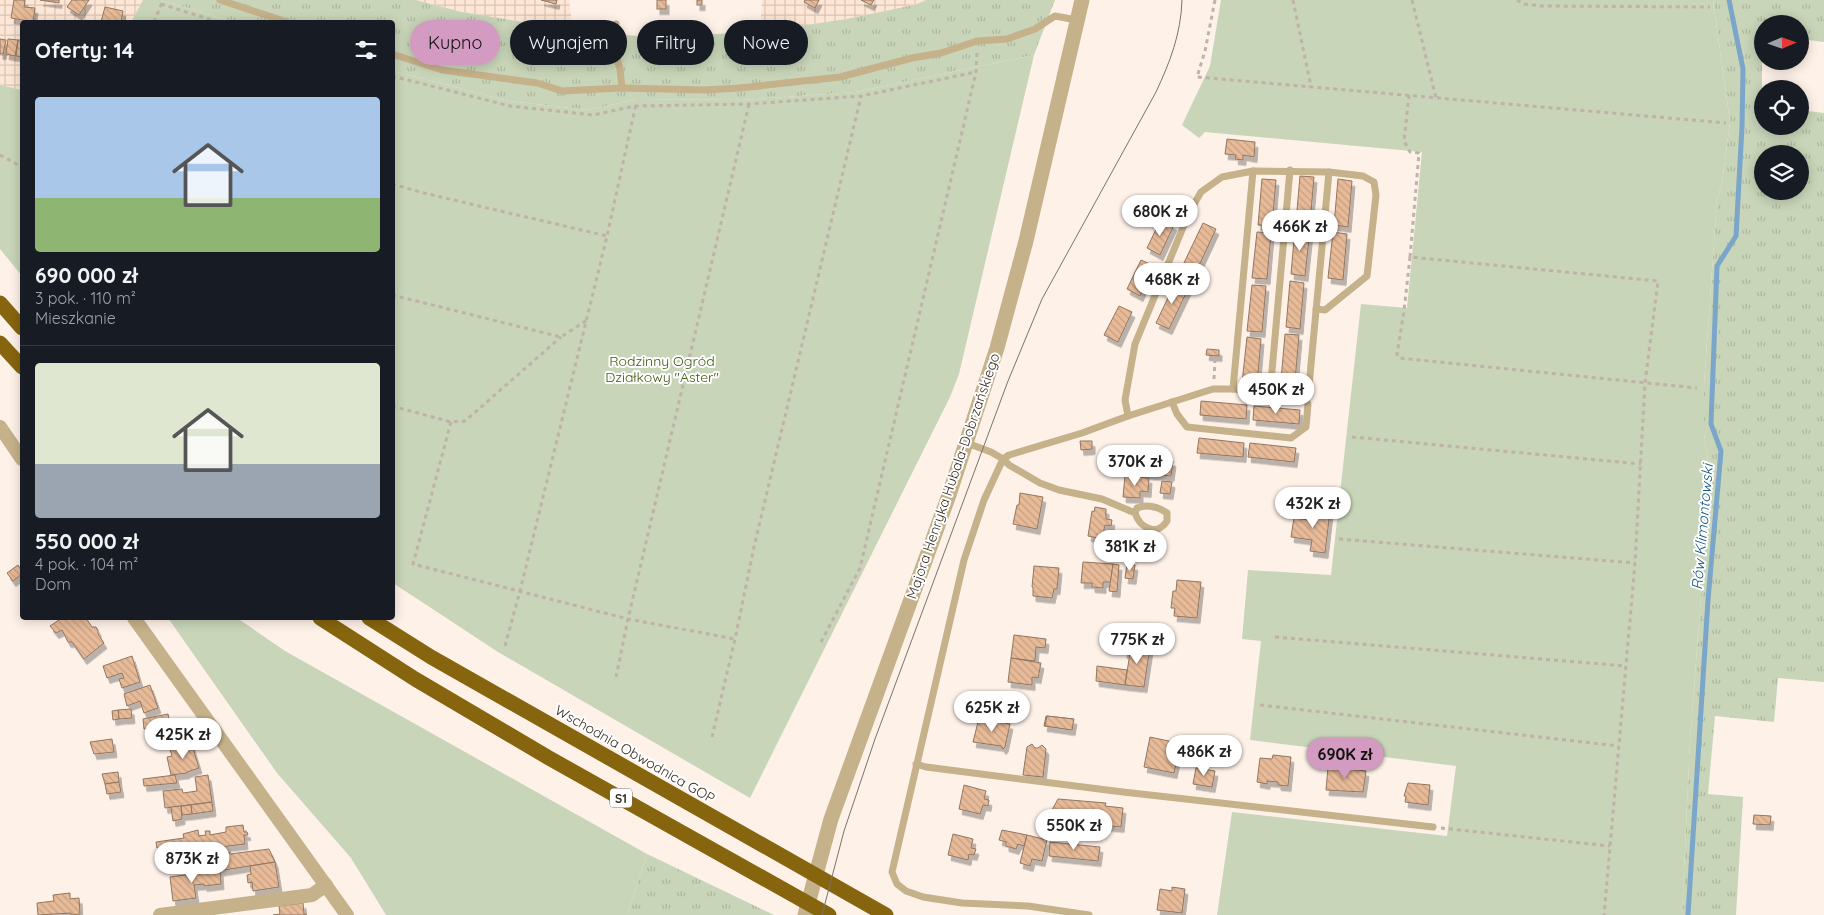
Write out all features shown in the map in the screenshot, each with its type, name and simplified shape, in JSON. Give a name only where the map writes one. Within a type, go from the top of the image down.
[{"type":"highway","points":[[0,303],[20,326]]},
{"type":"highway","points":[[0,343],[20,365]]},
{"type":"highway","name":"S1","points":[[323,620],[415,678],[549,758],[828,915]]},
{"type":"highway","name":"Wschodnia Obwodnica GOP","points":[[372,620],[430,657],[886,915]]},
{"type":"street","name":"Majora Henryka Hubala-Dobrzańskiego","points":[[805,915],[831,819],[968,442],[997,348],[1026,241],[1082,0]]},
{"type":"street","points":[[0,427],[20,456]]},
{"type":"street","points":[[135,620],[347,915]]},
{"type":"street","points":[[160,915],[312,895],[326,885]]},
{"type":"lane","points":[[220,0],[281,20]]},
{"type":"lane","points":[[395,55],[442,70],[537,83],[562,91],[622,88],[704,90],[740,88],[840,76],[912,58],[941,53],[977,41],[1007,39],[1035,29],[1055,16],[1077,20]]},
{"type":"lane","points":[[619,65],[622,88]]},
{"type":"lane","points":[[1270,393],[1290,170]]},
{"type":"lane","points":[[1128,416],[1125,400],[1134,344],[1189,213],[1201,192],[1222,177],[1253,171],[1290,170],[1363,176],[1374,182],[1376,195],[1367,276],[1325,310],[1316,309]]},
{"type":"lane","points":[[1233,390],[1253,171]]},
{"type":"lane","points":[[1302,394],[1309,386],[1329,172]]},
{"type":"lane","points":[[1089,915],[1028,906],[962,903],[923,897],[906,891],[897,884],[892,872],[964,560],[984,500],[1003,459],[1009,455],[1082,434],[1128,416],[1213,390],[1302,394]]},
{"type":"lane","points":[[1172,402],[1177,414],[1187,427],[1291,438],[1306,427],[1308,404],[1302,394]]},
{"type":"lane","points":[[968,442],[991,452],[1040,483],[1059,490],[1102,499],[1135,513]]},
{"type":"lane","points":[[1142,506],[1159,508],[1167,512],[1167,521],[1159,529],[1150,530],[1137,521],[1135,513],[1137,508],[1142,506]]},
{"type":"lane","points":[[916,764],[926,767],[1123,792],[1433,827]]},
{"type":"path","points":[[1215,0],[1205,52],[1197,77],[1286,83],[1309,87],[1726,123]]},
{"type":"path","points":[[1293,0],[1310,82],[1309,87]]},
{"type":"path","points":[[1412,0],[1436,98]]},
{"type":"path","points":[[1517,0],[1524,4],[1542,6],[1710,7]]},
{"type":"path","points":[[155,20],[162,2],[212,20]]},
{"type":"path","points":[[821,642],[860,568],[976,72],[977,41]]},
{"type":"path","points":[[505,646],[607,236],[635,106],[637,88]]},
{"type":"path","points":[[1409,95],[1404,141],[1410,152],[1418,154],[1410,257],[1397,354],[1399,358],[1697,388]]},
{"type":"path","points":[[712,737],[754,547],[861,96]]},
{"type":"path","points":[[616,677],[749,104]]},
{"type":"path","points":[[0,155],[20,166]]},
{"type":"path","points":[[395,185],[607,236]]},
{"type":"path","points":[[1410,257],[1658,281],[1645,383],[1635,562],[1604,915]]},
{"type":"path","points":[[395,296],[561,337]]},
{"type":"path","points":[[395,407],[451,422],[465,421],[561,337],[587,320]]},
{"type":"path","points":[[1213,390],[1215,359]]},
{"type":"path","points":[[451,422],[413,564],[628,619],[735,639]]},
{"type":"path","points":[[1352,437],[1641,464]]},
{"type":"path","points":[[1339,539],[1635,562]]},
{"type":"path","points":[[1275,637],[1626,666]]},
{"type":"path","points":[[1260,706],[1618,746]]},
{"type":"path","points":[[1433,827],[1610,846]]},
{"type":"shaded area","points":[[0,0],[143,0],[132,20],[20,20],[20,90],[0,85]]},
{"type":"shaded area","points":[[416,0],[569,0],[572,20],[511,20],[462,12]]},
{"type":"shaded area","points":[[762,0],[927,0],[914,5],[808,25],[808,20],[761,20]]},
{"type":"green space","points":[[143,0],[161,0],[226,20],[132,20]]},
{"type":"green space","points":[[161,0],[416,0],[462,12],[511,20],[510,65],[627,65],[627,35],[637,36],[637,65],[714,65],[714,34],[724,34],[724,65],[808,65],[808,25],[914,5],[927,0],[1055,0],[1034,55],[856,92],[742,100],[636,99],[589,110],[509,101],[395,72],[395,20],[226,20]]},
{"type":"green space","points":[[1221,0],[1713,0],[1730,122],[1722,183],[1717,200],[1704,385],[1704,433],[1710,478],[1690,741],[1682,915],[1217,915],[1232,812],[1447,836],[1456,766],[1250,740],[1261,641],[1242,639],[1248,570],[1331,575],[1361,304],[1407,308],[1422,152],[1205,132],[1199,138],[1182,125],[1210,66]]},
{"type":"green space","points":[[1713,0],[1824,0],[1824,42],[1809,40],[1809,15],[1754,15],[1754,70],[1762,70],[1762,80],[1754,80],[1754,135],[1809,135],[1809,111],[1824,113],[1824,682],[1778,678],[1774,722],[1715,716],[1708,794],[1743,797],[1736,915],[1682,915],[1690,741],[1710,478],[1704,433],[1704,385],[1717,200],[1722,183],[1730,122]]},
{"type":"green space","name":"Rodzinny Ogród Działkowy \"Aster\"","points":[[1034,55],[959,374],[950,397],[750,798],[498,652],[395,584],[395,72],[509,101],[589,110],[636,99],[742,100],[856,92]]},
{"type":"green space","points":[[0,85],[20,90],[20,274],[0,249]]},
{"type":"green space","points":[[169,620],[240,620],[285,651],[647,854],[627,915],[386,915],[351,858],[277,773]]},
{"type":"green space","points":[[647,854],[774,915],[627,915]]},
{"type":"building","points":[[14,0],[25,0],[24,7],[35,8],[33,20],[11,18]]},
{"type":"building","points":[[40,0],[59,0],[59,3]]},
{"type":"building","points":[[72,0],[89,0],[79,15],[67,7]]},
{"type":"building","points":[[541,0],[557,0],[556,4]]},
{"type":"building","points":[[657,0],[666,0],[666,9],[657,9]]},
{"type":"building","points":[[697,0],[702,0],[702,5],[697,5]]},
{"type":"building","points":[[805,0],[819,0],[815,8],[804,2]]},
{"type":"building","points":[[861,0],[874,0],[871,5]]},
{"type":"building","points":[[105,7],[123,11],[121,20],[102,20]]},
{"type":"building","points":[[0,39],[6,40],[3,54],[0,54]]},
{"type":"building","points":[[8,39],[18,40],[15,56],[6,54]]},
{"type":"building","points":[[18,40],[20,40],[20,57],[16,56]]},
{"type":"building","points":[[1227,139],[1255,142],[1254,157],[1243,155],[1243,160],[1235,159],[1236,155],[1225,154]]},
{"type":"building","points":[[1300,176],[1314,177],[1310,223],[1296,222]]},
{"type":"building","points":[[1262,179],[1276,180],[1272,226],[1258,225]]},
{"type":"building","points":[[1338,179],[1352,181],[1348,227],[1334,225]]},
{"type":"building","points":[[1161,219],[1174,225],[1160,255],[1147,248]]},
{"type":"building","points":[[1203,223],[1216,229],[1196,272],[1183,265]]},
{"type":"building","points":[[1295,229],[1310,230],[1305,276],[1291,274]]},
{"type":"building","points":[[1257,232],[1271,233],[1267,279],[1252,278]]},
{"type":"building","points":[[1333,232],[1347,234],[1343,280],[1328,278]]},
{"type":"building","points":[[1141,260],[1154,266],[1140,296],[1127,289]]},
{"type":"building","points":[[1176,281],[1189,287],[1169,329],[1156,323]]},
{"type":"building","points":[[1290,281],[1304,283],[1300,329],[1286,327]]},
{"type":"building","points":[[1252,285],[1266,286],[1262,332],[1247,331]]},
{"type":"building","points":[[1119,306],[1132,312],[1118,342],[1104,335]]},
{"type":"building","points":[[1285,334],[1299,335],[1295,381],[1281,380]]},
{"type":"building","points":[[1247,337],[1261,339],[1257,385],[1242,383]]},
{"type":"building","points":[[1207,349],[1219,350],[1219,356],[1206,355]]},
{"type":"building","points":[[1201,401],[1247,405],[1246,419],[1200,415]]},
{"type":"building","points":[[1254,406],[1300,410],[1299,424],[1253,420]]},
{"type":"building","points":[[1199,438],[1244,443],[1243,457],[1197,453]]},
{"type":"building","points":[[1080,441],[1092,441],[1092,449],[1081,450]]},
{"type":"building","points":[[1250,443],[1296,448],[1294,462],[1248,457]]},
{"type":"building","points":[[1140,458],[1173,461],[1171,476],[1139,473]]},
{"type":"building","points":[[1125,476],[1149,478],[1148,492],[1140,491],[1140,498],[1123,497]]},
{"type":"building","points":[[1162,481],[1172,482],[1170,494],[1160,493]]},
{"type":"building","points":[[1020,493],[1043,497],[1037,529],[1013,524],[1017,505],[1019,505]]},
{"type":"building","points":[[1095,507],[1106,509],[1106,519],[1112,520],[1111,526],[1105,525],[1102,539],[1088,536],[1092,511],[1094,512]]},
{"type":"building","points":[[1310,509],[1330,511],[1325,553],[1310,551],[1312,540],[1291,537],[1294,518],[1309,520]]},
{"type":"building","points":[[1083,562],[1113,564],[1111,582],[1103,582],[1103,588],[1092,587],[1092,583],[1081,583]]},
{"type":"building","points":[[1113,564],[1119,565],[1117,592],[1109,591]]},
{"type":"building","points":[[1127,564],[1135,565],[1133,579],[1125,578]]},
{"type":"building","points":[[18,565],[20,568],[20,576],[13,581],[7,573]]},
{"type":"building","points":[[1034,566],[1059,568],[1057,589],[1054,589],[1052,598],[1033,596]]},
{"type":"building","points":[[1177,580],[1201,582],[1197,618],[1174,616],[1175,608],[1171,608],[1173,591],[1176,591]]},
{"type":"building","points":[[59,620],[87,620],[92,627],[96,627],[104,643],[84,659],[72,642],[68,642],[62,630],[56,633],[50,626]]},
{"type":"building","points":[[1014,635],[1046,639],[1045,648],[1036,647],[1035,661],[1011,658]]},
{"type":"building","points":[[1125,644],[1150,647],[1144,687],[1125,685],[1130,653],[1124,653]]},
{"type":"building","points":[[132,656],[140,682],[122,688],[119,679],[124,678],[122,673],[107,678],[103,666]]},
{"type":"building","points":[[1011,658],[1041,663],[1038,678],[1032,677],[1032,685],[1008,682]]},
{"type":"building","points":[[1097,666],[1127,670],[1125,685],[1096,681]]},
{"type":"building","points":[[150,685],[158,708],[144,713],[140,701],[127,706],[124,694]]},
{"type":"building","points":[[131,709],[132,718],[119,719],[118,710]]},
{"type":"building","points":[[118,710],[119,719],[113,720],[112,711]]},
{"type":"building","points":[[168,714],[174,740],[153,742],[150,728],[144,729],[143,719]]},
{"type":"building","points":[[1046,716],[1073,719],[1072,729],[1044,726]]},
{"type":"building","points":[[1047,716],[1074,719],[1072,730],[1045,726]]},
{"type":"building","points":[[979,718],[1010,724],[1003,749],[1001,746],[973,742]]},
{"type":"building","points":[[1150,737],[1173,742],[1170,757],[1177,759],[1174,773],[1144,767]]},
{"type":"building","points":[[112,739],[114,752],[94,754],[90,742]]},
{"type":"building","points":[[191,742],[199,768],[187,773],[171,775],[167,757],[172,756],[170,749]]},
{"type":"building","points":[[1032,744],[1035,748],[1042,745],[1046,749],[1043,777],[1023,775],[1027,747]]},
{"type":"building","points":[[1273,755],[1291,757],[1288,786],[1278,785],[1278,782],[1267,781],[1267,784],[1257,782],[1260,758],[1272,759]]},
{"type":"building","points":[[1328,767],[1366,771],[1363,792],[1326,790]]},
{"type":"building","points":[[1196,768],[1215,771],[1212,787],[1193,784]]},
{"type":"building","points":[[118,772],[119,782],[105,784],[102,774]]},
{"type":"building","points":[[175,775],[177,783],[144,786],[143,779]]},
{"type":"building","points":[[208,775],[212,802],[165,808],[163,791],[182,789],[183,793],[197,791],[195,777]]},
{"type":"building","points":[[119,782],[121,792],[107,794],[105,784]]},
{"type":"building","points":[[1408,783],[1430,785],[1428,805],[1405,802],[1406,796],[1404,796]]},
{"type":"building","points":[[964,785],[986,791],[984,799],[989,800],[988,806],[983,805],[980,814],[959,809]]},
{"type":"building","points":[[1058,799],[1106,803],[1105,806],[1123,808],[1121,827],[1102,825],[1103,821],[1079,819],[1079,823],[1057,820],[1058,811],[1052,810]]},
{"type":"building","points":[[212,802],[213,811],[192,814],[191,805]]},
{"type":"building","points":[[191,805],[192,814],[182,815],[181,806]]},
{"type":"building","points":[[181,806],[182,819],[173,821],[171,807]]},
{"type":"building","points":[[1754,815],[1771,816],[1770,825],[1753,824]]},
{"type":"building","points":[[243,825],[244,832],[247,832],[248,835],[244,835],[245,844],[161,854],[160,848],[157,848],[156,842],[184,838],[183,834],[198,830],[199,836],[206,835],[205,831],[210,831],[210,835],[226,832],[226,827]]},
{"type":"building","points":[[1002,830],[1027,835],[1024,846],[1018,844],[1016,849],[1006,846],[1006,842],[999,840]]},
{"type":"building","points":[[953,834],[973,839],[971,848],[976,849],[974,855],[969,854],[968,860],[948,855]]},
{"type":"building","points":[[1027,835],[1047,840],[1042,861],[1032,859],[1030,866],[1020,863]]},
{"type":"building","points":[[1050,842],[1100,847],[1098,861],[1049,856]]},
{"type":"building","points":[[269,849],[275,862],[211,872],[210,867],[218,866],[217,856],[224,855],[224,853],[230,852],[230,854]]},
{"type":"building","points":[[194,850],[196,862],[167,865],[166,854]]},
{"type":"building","points":[[275,862],[279,887],[253,891],[252,882],[248,883],[247,875],[251,874],[250,866]]},
{"type":"building","points":[[220,870],[221,884],[194,885],[196,898],[173,901],[170,877]]},
{"type":"building","points":[[1172,887],[1185,889],[1182,913],[1157,910],[1160,889],[1172,891]]},
{"type":"building","points":[[70,893],[70,899],[79,898],[80,914],[38,915],[37,903],[54,901],[53,895]]},
{"type":"building","points":[[303,903],[304,914],[307,915],[273,915],[280,914],[279,906]]},
{"type":"waterway","name":"Rów Klimontowski","points":[[1688,915],[1708,600],[1721,451],[1711,424],[1717,266],[1736,236],[1742,127],[1743,69],[1729,0]]},
{"type":"tram line","points":[[822,915],[844,831],[875,739],[1008,381],[1042,299],[1156,92],[1174,48],[1182,0]]}]
